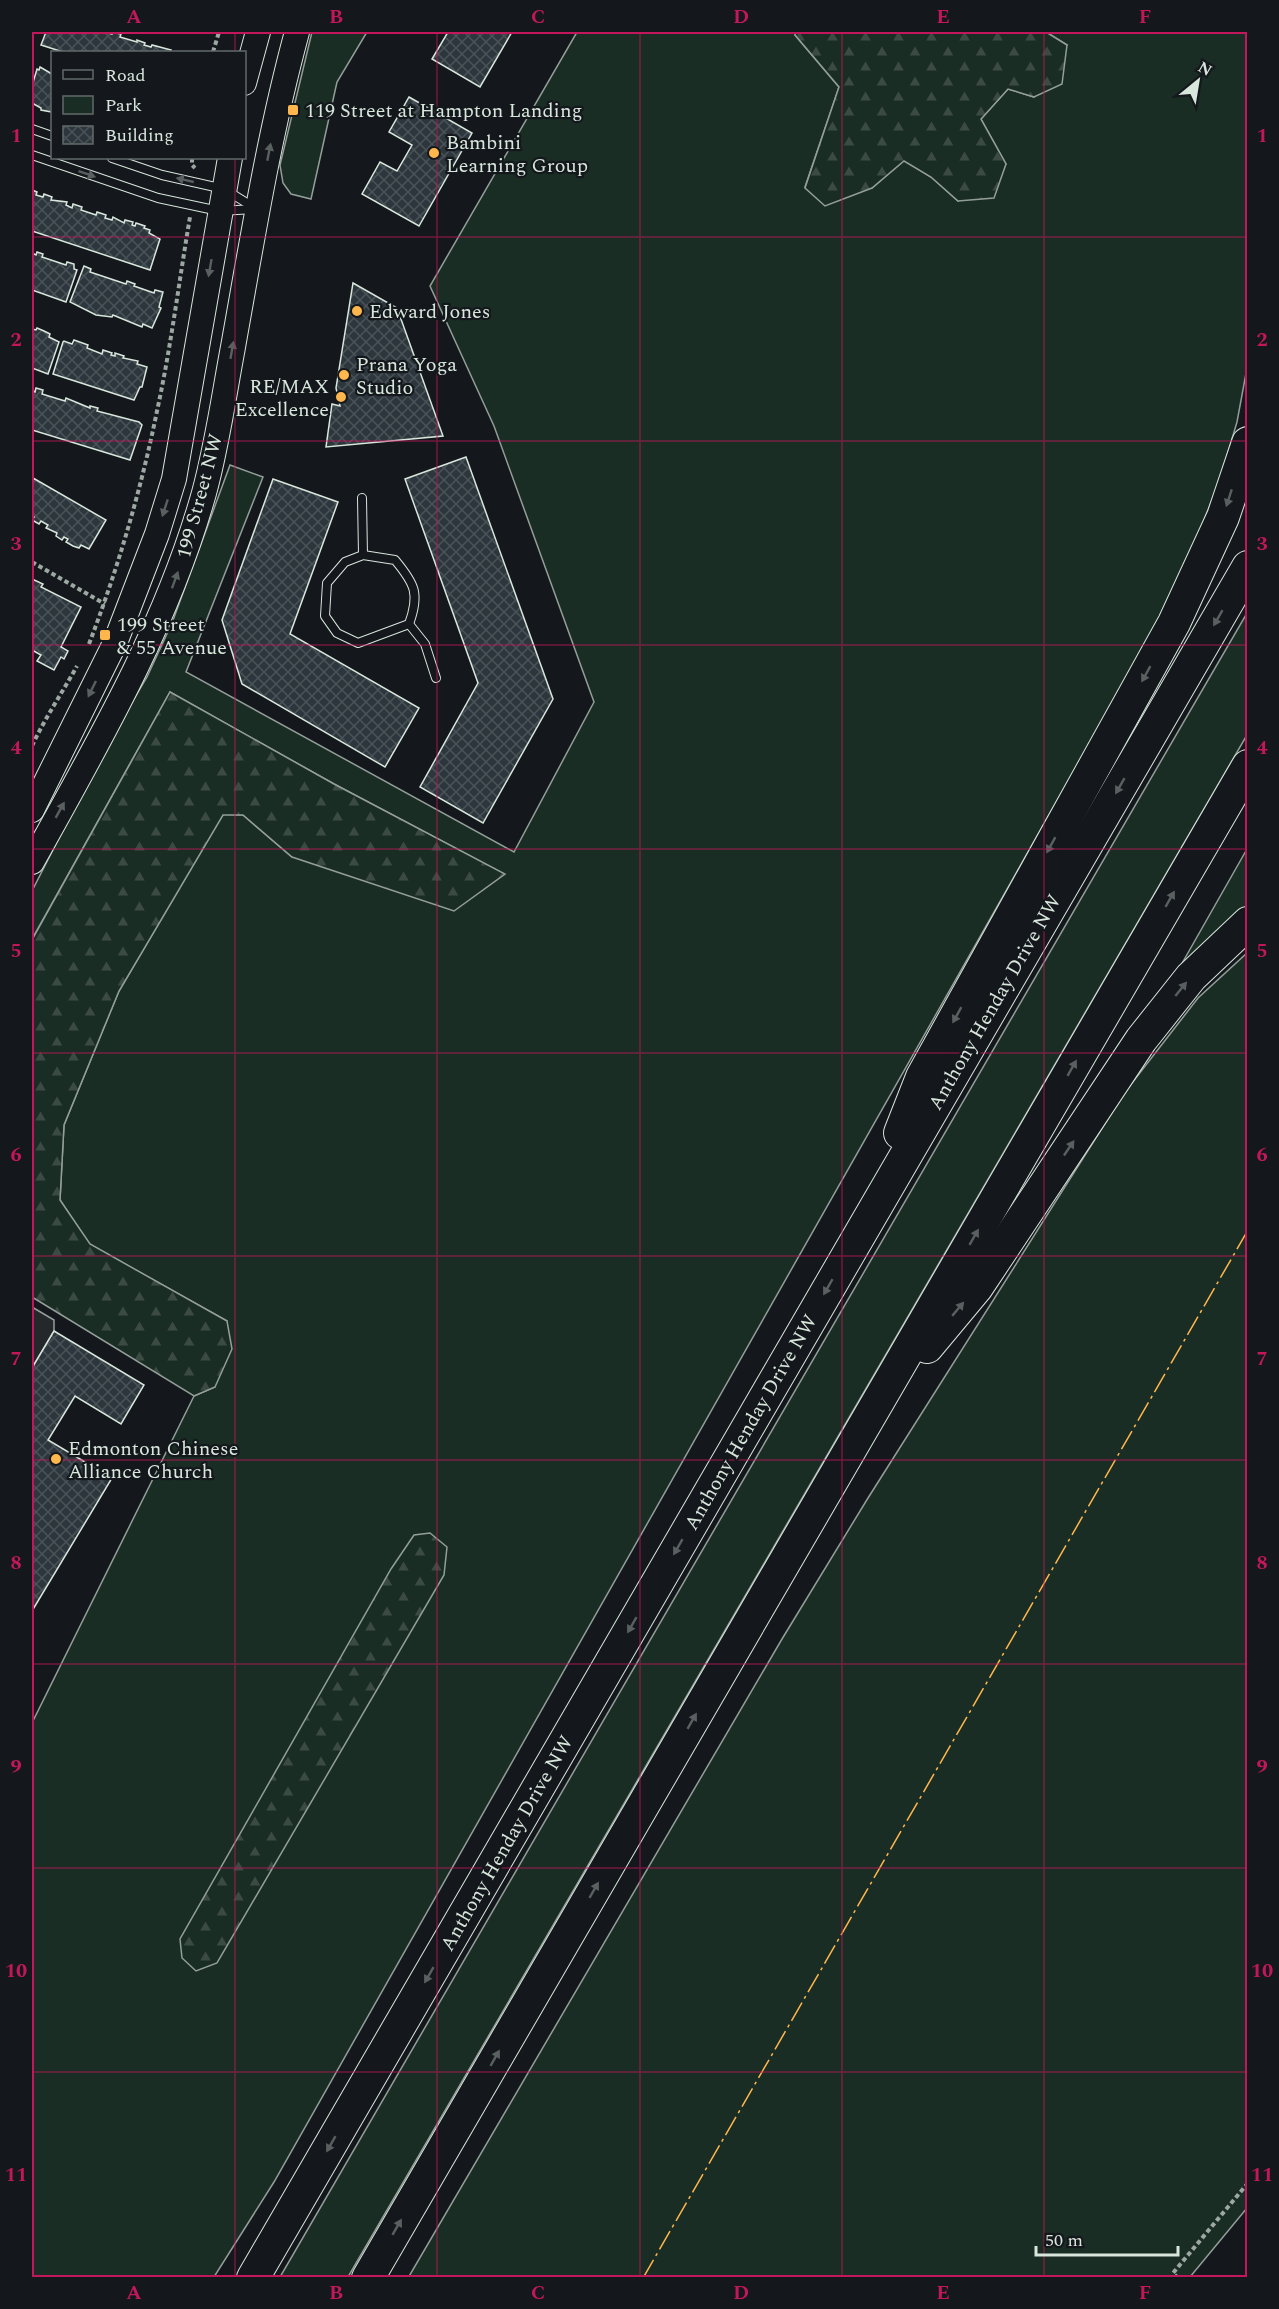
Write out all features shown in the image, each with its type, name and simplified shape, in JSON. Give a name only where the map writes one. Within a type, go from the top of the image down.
[{"type":"highway","points":[[858,1237],[922,1077],[1174,623],[1223,517],[1248,443]]},
{"type":"highway","name":"Anthony Henday Drive NW","points":[[253,2277],[1248,567]]},
{"type":"highway","points":[[368,2277],[1248,766]]},
{"type":"highway","points":[[868,1419],[977,1287],[1141,1040],[1191,977],[1248,922]]},
{"type":"main road","points":[[246,75],[258,32]]},
{"type":"main road","name":"199 Street NW","points":[[32,861],[116,710],[140,662],[169,595],[188,543],[204,492],[221,414],[280,96],[297,32]]},
{"type":"main road","name":"199 Street NW","points":[[32,810],[115,643],[157,534],[171,490],[180,452],[230,159]]},
{"type":"lane","points":[[32,129],[51,136]]},
{"type":"lane","points":[[32,154],[158,198],[192,205],[222,200],[258,209]]},
{"type":"lane","points":[[115,159],[162,175],[222,200],[258,209]]},
{"type":"lane","points":[[362,498],[363,555]]},
{"type":"lane","points":[[363,555],[394,560],[408,576],[415,590],[415,607],[409,624],[358,644],[337,633],[325,616],[327,583],[345,562],[363,555]]},
{"type":"lane","points":[[409,624],[425,644],[436,678]]},
{"type":"path","points":[[213,51],[219,32]]},
{"type":"path","points":[[87,650],[105,604],[130,523],[157,410],[192,205]]},
{"type":"path","points":[[32,562],[105,604]]},
{"type":"path","points":[[32,746],[49,710],[63,692],[82,658]]},
{"type":"path","points":[[1178,2277],[1173,2274],[1248,2183]]},
{"type":"green space","points":[[312,32],[367,32],[337,82],[311,199],[291,194],[283,183],[280,165]]},
{"type":"green space","points":[[577,32],[796,32],[795,35],[839,87],[805,187],[872,188],[904,160],[931,177],[958,201],[1006,164],[981,119],[1008,89],[1034,97],[1067,45],[1046,32],[1247,32],[1247,368],[1237,422],[1219,482],[1176,591],[274,2182],[214,2277],[32,2277],[32,1723],[194,1396],[215,1387],[227,1321],[89,1244],[60,1200],[64,1125],[119,991],[223,814],[243,815],[292,857],[504,874],[334,784],[170,692],[32,939],[32,891],[105,748],[147,677],[172,623],[230,465],[263,477],[186,672],[514,852],[594,702],[494,426],[430,286]]},
{"type":"green space","points":[[796,32],[1046,32],[1067,45],[1062,84],[1034,97],[1008,89],[981,119],[1006,164],[994,198],[958,201],[931,177],[904,161],[872,188],[825,206],[805,188],[839,87],[795,35]]},
{"type":"green space","points":[[1247,613],[1247,735],[348,2277],[280,2277]]},
{"type":"green space","points":[[170,692],[334,784],[505,874],[454,911],[292,857],[243,815],[223,815],[119,991],[64,1125],[60,1200],[90,1244],[227,1321],[232,1349],[215,1387],[194,1396],[32,1297],[32,940]]},
{"type":"green space","points":[[1247,849],[1247,909],[1164,995]]},
{"type":"green space","points":[[1247,953],[1247,2208],[1190,2277],[408,2278],[782,1639],[868,1498],[1125,1092],[1198,998]]},
{"type":"green space","points":[[430,1533],[447,1547],[444,1575],[217,1963],[196,1971],[182,1958],[180,1939],[391,1569],[414,1535]]},
{"type":"shaded area","points":[[32,1307],[54,1320],[54,1331],[32,1368]]},
{"type":"building","points":[[46,32],[112,34],[113,32],[121,34],[120,37],[145,43],[144,45],[171,50],[60,51],[41,45]]},
{"type":"building","points":[[448,32],[512,32],[480,87],[432,59]]},
{"type":"building","points":[[40,67],[51,73],[51,112],[41,110],[32,103],[32,86],[37,69],[39,70]]},
{"type":"building","name":"Bambini Learning Group","points":[[409,97],[472,133],[419,226],[362,194],[380,162],[397,171],[412,145],[389,132]]},
{"type":"building","points":[[32,190],[37,192],[36,195],[43,197],[44,194],[52,197],[51,200],[67,202],[66,205],[72,208],[73,204],[82,207],[81,210],[96,215],[97,212],[106,215],[105,218],[112,220],[113,217],[124,223],[125,220],[133,222],[132,225],[135,226],[136,223],[145,226],[144,228],[150,230],[149,233],[160,239],[150,270],[32,231]]},
{"type":"building","points":[[37,252],[43,254],[42,257],[66,265],[67,262],[74,264],[74,269],[77,270],[66,302],[32,290],[32,253],[36,255]]},
{"type":"building","points":[[84,266],[91,269],[90,272],[126,284],[127,281],[154,293],[155,290],[163,292],[159,307],[161,308],[152,328],[143,324],[142,327],[113,315],[112,317],[96,315],[70,302]]},
{"type":"building","points":[[353,283],[397,308],[443,436],[326,447],[332,404],[340,406],[336,388]]},
{"type":"building","points":[[37,328],[50,334],[49,337],[59,342],[48,374],[32,368],[32,329]]},
{"type":"building","points":[[74,340],[102,354],[103,350],[115,356],[115,353],[124,356],[123,358],[138,361],[137,364],[147,367],[142,387],[134,400],[53,374],[63,342],[72,344]]},
{"type":"building","points":[[36,388],[43,390],[42,394],[65,401],[66,398],[90,408],[90,406],[98,408],[97,411],[139,422],[142,425],[130,460],[32,430],[32,390],[35,392]]},
{"type":"building","points":[[466,457],[553,699],[483,823],[420,787],[478,683],[405,479]]},
{"type":"building","points":[[33,478],[106,520],[89,549],[81,545],[79,548],[73,546],[66,542],[68,539],[64,537],[62,540],[56,536],[57,533],[46,528],[48,525],[32,520],[34,517],[32,516]]},
{"type":"building","points":[[273,479],[338,502],[290,634],[419,708],[385,767],[242,684],[222,620]]},
{"type":"building","points":[[32,579],[43,584],[41,587],[81,607],[61,647],[68,651],[64,659],[61,657],[54,670],[37,661],[41,655],[32,650]]},
{"type":"building","name":"Edmonton Chinese Alliance Church","points":[[54,1331],[144,1385],[121,1424],[75,1396],[48,1440],[112,1478],[32,1611],[32,1368]]},
{"type":"power","points":[[643,2278],[1248,1230]]},
{"type":"place","name":"119 Street at Hampton Landing","points":[[293,110]]},
{"type":"place","name":"Bambini Learning Group","points":[[434,153]]},
{"type":"place","name":"Edward Jones","points":[[357,311]]},
{"type":"place","name":"Prana Yoga Studio","points":[[344,375]]},
{"type":"place","name":"RE/MAX Excellence","points":[[341,397]]},
{"type":"place","name":"199 Street & 55 Avenue","points":[[105,635]]},
{"type":"place","name":"Edmonton Chinese Alliance Church","points":[[56,1459]]}]
